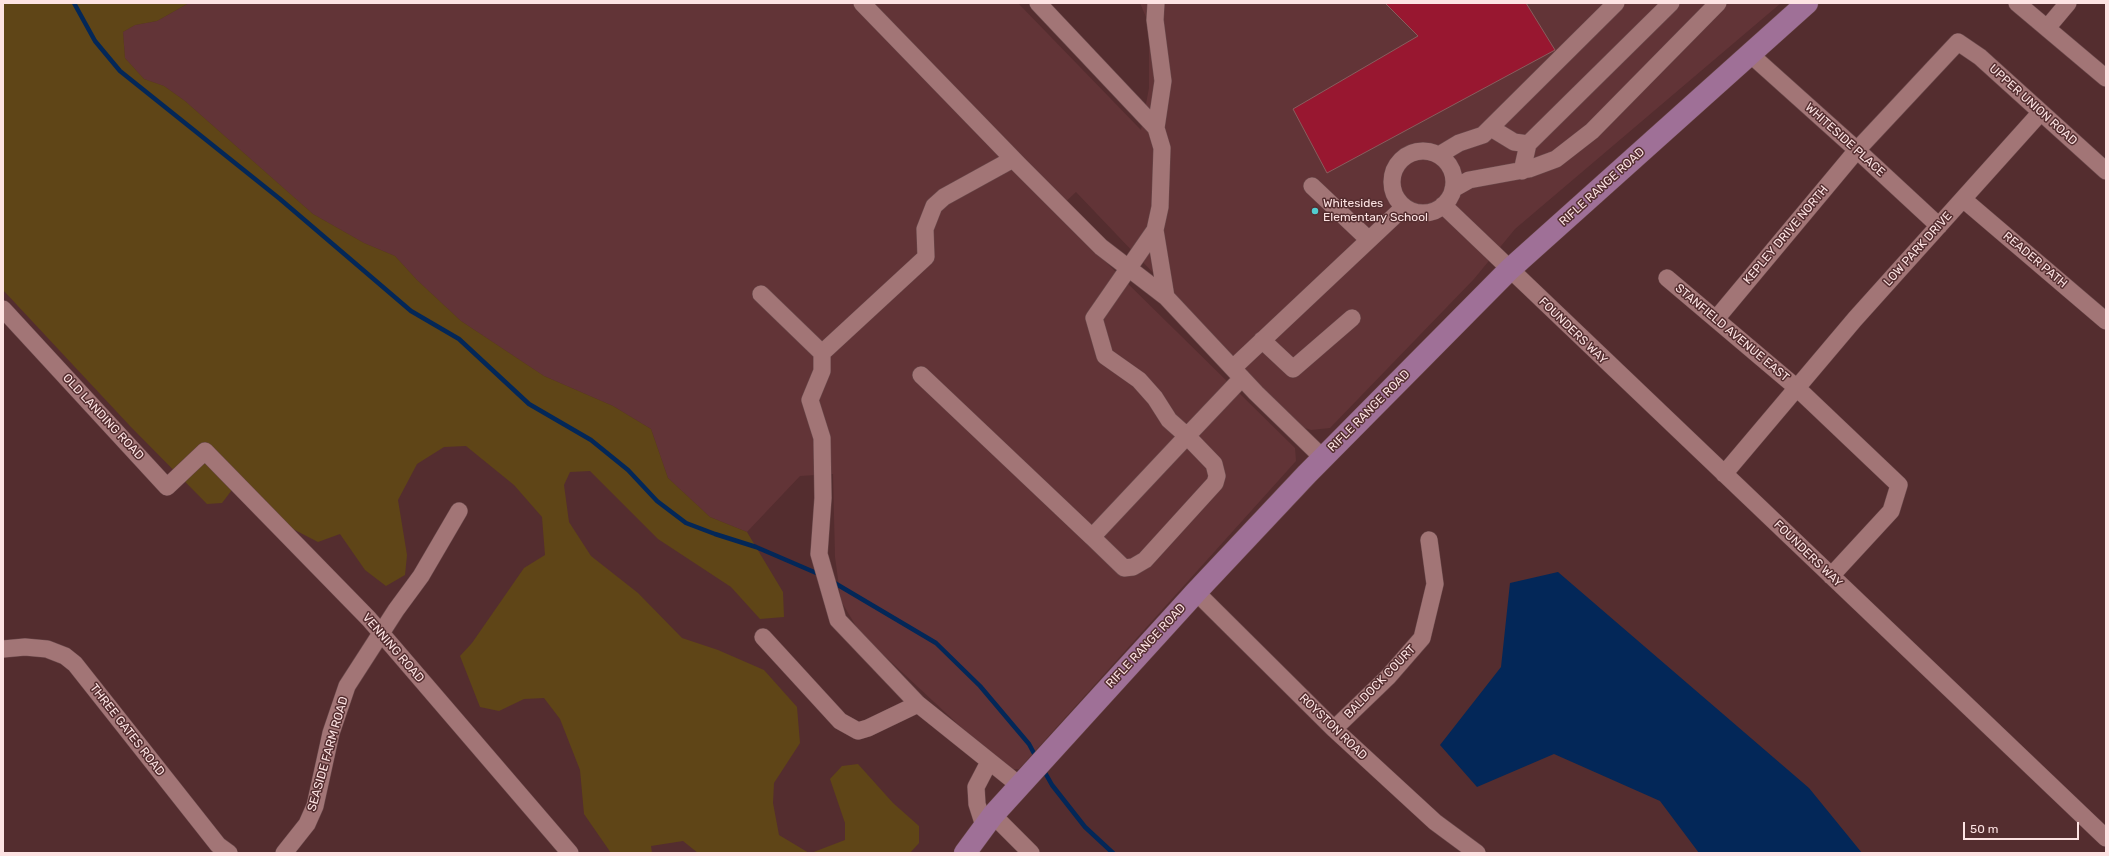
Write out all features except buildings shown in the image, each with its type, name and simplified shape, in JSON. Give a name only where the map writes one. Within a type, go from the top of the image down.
[{"type":"main road","name":"RIFLE RANGE ROAD","points":[[965,853],[988,820],[1196,592],[1323,458],[1509,270],[1807,3]]},
{"type":"street","points":[[862,3],[1013,160],[1101,247],[1166,297],[1237,373],[1323,458]]},
{"type":"street","points":[[1038,3],[1156,128]]},
{"type":"street","points":[[921,375],[1124,568],[1133,567],[1145,560],[1215,483],[1217,476],[1214,464],[1169,420],[1155,398],[1139,380],[1105,356],[1094,318],[1129,270],[1155,230],[1160,207],[1162,148],[1156,128],[1163,81],[1154,20],[1156,3]]},
{"type":"street","points":[[1439,155],[1459,143],[1483,135],[1616,3]]},
{"type":"street","points":[[1522,170],[1528,144],[1671,3]]},
{"type":"street","points":[[1453,189],[1469,180],[1522,170],[1556,159],[1592,131],[1718,3]]},
{"type":"street","points":[[2017,3],[2106,78]]},
{"type":"street","points":[[2047,28],[2068,3]]},
{"type":"street","name":"UPPER UNION ROAD","points":[[1958,42],[1980,57],[2106,171]]},
{"type":"street","name":"KEPLEY DRIVE NORTH","points":[[1716,319],[1857,150],[1958,42]]},
{"type":"street","name":"WHITESIDE PLACE","points":[[1750,54],[1857,150],[1938,226]]},
{"type":"street","name":"LOW PARK DRIVE","points":[[1724,474],[1855,319],[2041,112]]},
{"type":"street","points":[[1491,128],[1504,138],[1514,142],[1528,144]]},
{"type":"street","points":[[1419,151],[1429,152],[1439,155],[1451,169],[1454,179],[1453,189],[1449,198],[1443,205],[1424,213],[1414,212],[1404,207],[1397,199],[1392,189],[1392,179],[1395,168],[1401,160],[1409,154],[1419,151]]},
{"type":"street","points":[[822,353],[926,256],[925,229],[934,206],[944,197],[1013,160]]},
{"type":"street","points":[[1312,186],[1369,240]]},
{"type":"street","name":"READER PATH","points":[[1963,199],[2106,321]]},
{"type":"street","name":"FOUNDERS WAY","points":[[1443,205],[1509,270],[2106,838]]},
{"type":"street","points":[[1092,537],[1187,436],[1262,340],[1404,207]]},
{"type":"street","points":[[1155,230],[1166,297]]},
{"type":"street","name":"STANFIELD AVENUE EAST","points":[[1667,278],[1797,388],[1899,485],[1891,511],[1831,576]]},
{"type":"street","points":[[761,294],[822,353],[822,371],[810,400],[822,438],[823,498],[819,554],[838,620],[918,704],[1019,785]]},
{"type":"street","name":"OLD LANDING ROAD","points":[[3,310],[167,487],[205,451]]},
{"type":"street","points":[[1262,340],[1293,369],[1352,318]]},
{"type":"street","name":"VENNING ROAD","points":[[205,451],[381,634],[570,853]]},
{"type":"street","name":"SEASIDE FARM ROAD","points":[[284,853],[306,824],[315,806],[331,733],[348,686],[396,610],[421,576],[460,511]]},
{"type":"street","name":"BALDOCK COURT","points":[[1334,729],[1388,677],[1422,638],[1435,584],[1429,540]]},
{"type":"street","name":"ROYSTON ROAD","points":[[1196,592],[1334,729],[1435,822],[1477,853]]},
{"type":"street","points":[[763,637],[840,721],[858,731],[868,728],[918,704]]},
{"type":"street","name":"THREE GATES ROAD","points":[[3,649],[25,647],[47,649],[65,656],[75,664],[218,845],[229,853]]},
{"type":"street","points":[[989,762],[976,787],[977,804],[988,820],[1031,853]]},
{"type":"shaded area","points":[[3,3],[189,3],[157,21],[135,25],[123,32],[125,58],[144,79],[164,86],[185,101],[313,214],[364,243],[395,256],[417,280],[461,321],[544,376],[613,406],[651,429],[668,478],[710,517],[747,532],[783,592],[784,617],[760,619],[731,587],[658,539],[590,471],[570,472],[564,485],[569,522],[591,556],[638,593],[682,638],[718,650],[764,670],[797,707],[800,743],[774,783],[773,803],[779,835],[809,853],[698,853],[683,841],[651,846],[652,853],[611,853],[584,814],[580,770],[560,719],[544,698],[524,699],[499,711],[480,707],[460,656],[472,643],[524,568],[545,555],[542,517],[514,485],[466,446],[444,447],[417,464],[398,500],[407,555],[405,575],[386,586],[365,570],[340,534],[318,542],[289,527],[241,478],[222,503],[207,504],[130,426],[3,290]]},
{"type":"shaded area","points":[[189,3],[1018,3],[1141,130],[1149,88],[1149,24],[1140,3],[1781,3],[1515,229],[1474,279],[1330,428],[1311,430],[1299,426],[1076,192],[1055,212],[1295,448],[1296,461],[1019,769],[1007,770],[860,633],[841,601],[835,557],[833,474],[800,476],[747,532],[710,517],[668,478],[651,429],[613,406],[544,376],[461,321],[417,280],[395,256],[364,243],[313,214],[185,101],[164,86],[144,79],[125,58],[123,32],[135,25],[157,21]]},
{"type":"shaded area","points":[[858,764],[893,803],[919,826],[919,843],[910,853],[811,853],[845,840],[845,823],[830,779],[842,766]]},
{"type":"water","points":[[1558,572],[1809,788],[1862,853],[1699,853],[1660,801],[1554,754],[1477,787],[1440,745],[1501,667],[1510,583]]},
{"type":"waterway","points":[[74,3],[95,41],[120,71],[280,199],[411,311],[459,339],[529,404],[591,440],[628,470],[657,501],[686,523],[756,547],[821,575]]},
{"type":"waterway","points":[[833,582],[936,643],[980,686],[1029,744],[1037,759]]},
{"type":"waterway","points":[[1043,769],[1052,785],[1085,827],[1113,853]]},
{"type":"place","name":"Whitesides Elementary School","points":[[1315,211]]}]
